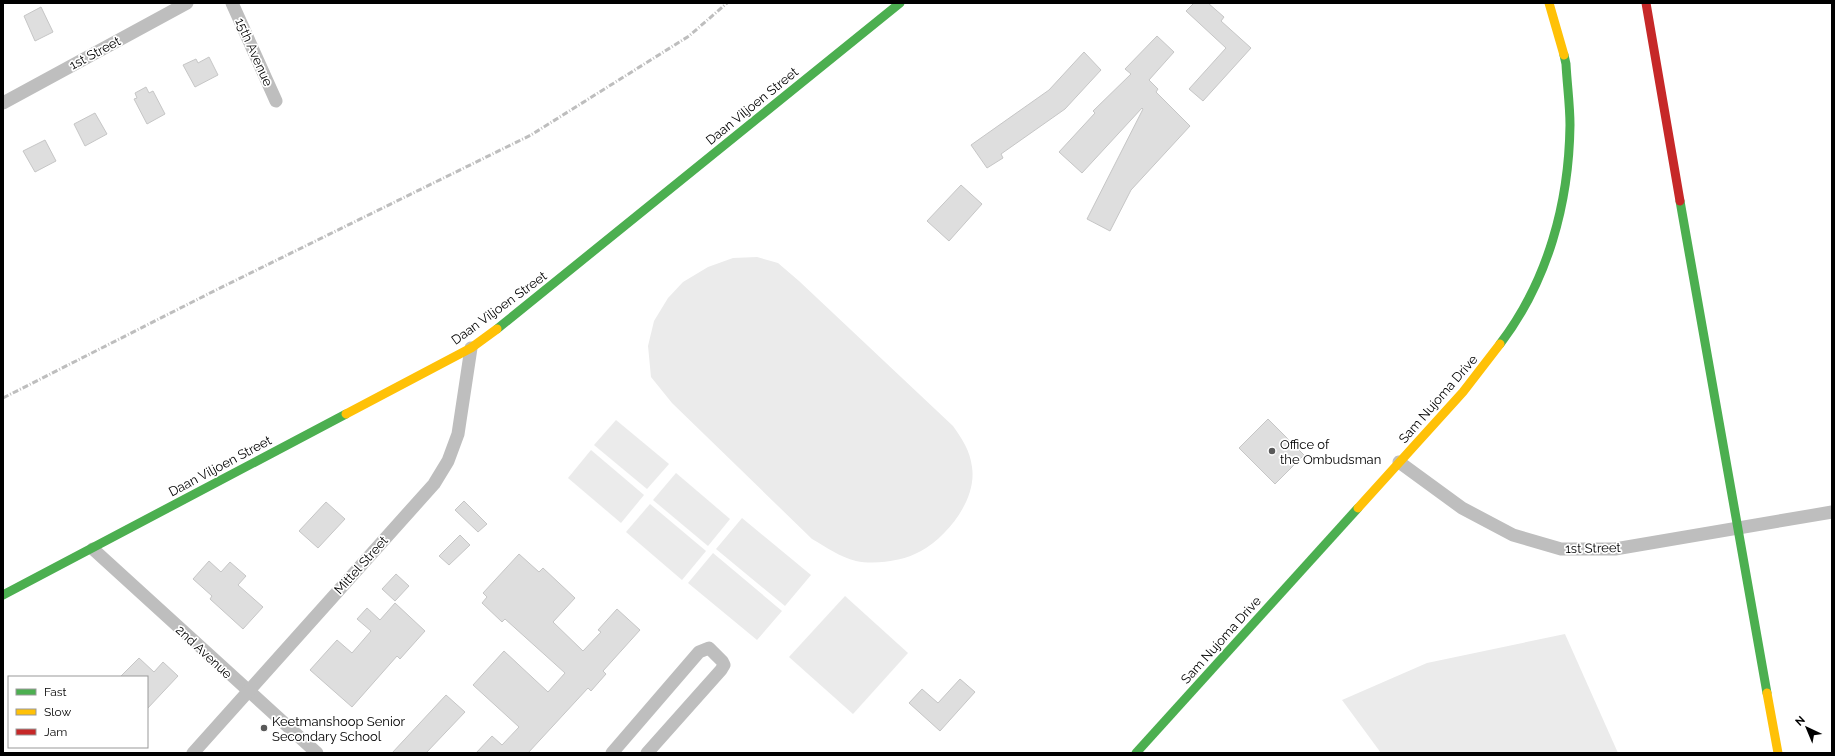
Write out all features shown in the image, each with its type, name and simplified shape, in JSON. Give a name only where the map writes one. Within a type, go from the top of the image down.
[{"type":"main road","name":"Daan Viljoen Street","points":[[3,595],[93,549],[470,348],[518,314],[900,3]]},
{"type":"main road","name":"Sam Nujoma Drive","points":[[1136,753],[1463,392],[1517,322],[1539,281],[1555,235],[1567,180],[1570,124],[1566,64],[1549,3]]},
{"type":"main road","points":[[1646,3],[1725,462],[1778,753]]},
{"type":"street","name":"1st Street","points":[[3,103],[188,3]]},
{"type":"street","name":"15th Avenue","points":[[232,3],[276,101]]},
{"type":"street","name":"Mittel Street","points":[[194,753],[434,484],[448,461],[458,434],[470,348]]},
{"type":"street","name":"1st Street","points":[[1399,462],[1462,508],[1513,535],[1561,548],[1615,549],[1832,512]]},
{"type":"street","name":"2nd Avenue","points":[[93,549],[316,753]]},
{"type":"street","points":[[612,753],[699,652],[709,648],[724,665],[647,753]]},
{"type":"shaded area","points":[[757,257],[778,263],[799,281],[953,426],[965,445],[972,467],[970,492],[965,504],[950,526],[941,536],[921,551],[898,560],[872,563],[856,561],[844,557],[812,539],[672,403],[651,377],[648,346],[654,321],[668,298],[683,282],[708,267],[733,258]]},
{"type":"shaded area","points":[[616,420],[669,464],[647,489],[594,445]]},
{"type":"shaded area","points":[[591,450],[644,495],[621,523],[568,478]]},
{"type":"shaded area","points":[[676,473],[730,519],[708,546],[653,500]]},
{"type":"shaded area","points":[[650,504],[706,551],[682,580],[626,532]]},
{"type":"shaded area","points":[[742,518],[811,575],[785,606],[716,549]]},
{"type":"shaded area","points":[[713,553],[782,611],[757,640],[688,583]]},
{"type":"shaded area","points":[[845,596],[908,653],[853,714],[789,657]]},
{"type":"shaded area","points":[[1565,634],[1618,753],[1381,753],[1342,700],[1427,663]]},
{"type":"building","points":[[1194,3],[1208,3],[1224,17],[1221,21],[1251,48],[1203,101],[1189,89],[1226,48],[1186,11]]},
{"type":"building","points":[[41,7],[53,32],[35,41],[24,16]]},
{"type":"building","points":[[1157,36],[1174,52],[1149,80],[1158,89],[1156,92],[1190,126],[1131,190],[1110,231],[1087,219],[1143,109],[1142,108],[1082,173],[1059,152],[1095,113],[1093,111],[1131,74],[1125,69]]},
{"type":"building","points":[[1084,52],[1101,70],[1065,109],[1001,154],[1003,158],[987,168],[971,145],[1049,90]]},
{"type":"building","points":[[209,57],[218,75],[195,87],[183,65],[196,59],[198,63]]},
{"type":"building","points":[[146,87],[149,93],[153,91],[165,114],[147,124],[134,99],[137,98],[135,93]]},
{"type":"building","points":[[95,113],[107,134],[85,146],[74,124]]},
{"type":"building","points":[[45,140],[56,161],[35,172],[23,151]]},
{"type":"building","points":[[961,185],[982,204],[949,241],[927,221]]},
{"type":"building","name":"Office of the Ombudsman","points":[[1268,419],[1304,455],[1275,484],[1239,448]]},
{"type":"building","points":[[464,501],[487,524],[478,532],[455,510]]},
{"type":"building","points":[[326,502],[345,519],[318,548],[299,531]]},
{"type":"building","points":[[460,535],[470,545],[449,565],[439,556]]},
{"type":"building","points":[[519,554],[539,572],[543,568],[575,598],[553,622],[583,651],[601,632],[598,630],[617,609],[640,630],[603,671],[606,674],[591,691],[588,688],[528,753],[476,753],[492,736],[502,745],[519,727],[473,685],[504,651],[548,692],[565,673],[505,619],[502,622],[482,603],[487,597],[483,593]]},
{"type":"building","points":[[209,561],[221,572],[230,562],[246,576],[238,585],[263,607],[243,629],[210,599],[212,596],[193,579]]},
{"type":"building","points":[[396,574],[409,586],[395,601],[382,589]]},
{"type":"building","points":[[395,603],[425,631],[400,659],[397,656],[352,707],[310,670],[337,640],[352,653],[371,631],[357,619],[367,608],[380,620]]},
{"type":"building","points":[[139,658],[154,672],[163,662],[178,676],[148,708],[148,676],[121,676]]},
{"type":"building","points":[[960,679],[975,692],[940,731],[909,703],[922,689],[938,703]]},
{"type":"building","points":[[446,695],[465,712],[426,753],[392,753]]},
{"type":"railway","points":[[3,398],[216,290],[531,135],[689,36],[727,3]]},
{"type":"traffic: fast","points":[[497,329],[900,3]]},
{"type":"traffic: fast","points":[[1500,344],[1517,320],[1543,268],[1553,240],[1560,212],[1569,154],[1570,125],[1570,110],[1564,55]]},
{"type":"traffic: fast","points":[[1680,201],[1767,693]]},
{"type":"traffic: fast","points":[[3,595],[346,414]]},
{"type":"traffic: fast","points":[[1136,753],[1358,508]]},
{"type":"traffic: slow","points":[[1549,3],[1564,55]]},
{"type":"traffic: slow","points":[[346,414],[471,348],[497,329]]},
{"type":"traffic: slow","points":[[1358,508],[1463,392],[1500,344]]},
{"type":"traffic: slow","points":[[1767,693],[1778,753]]},
{"type":"traffic: jam","points":[[1646,3],[1680,201]]},
{"type":"place","name":"Office of the Ombudsman","points":[[1272,451]]},
{"type":"place","name":"Keetmanshoop Senior Secondary School","points":[[264,728]]}]
